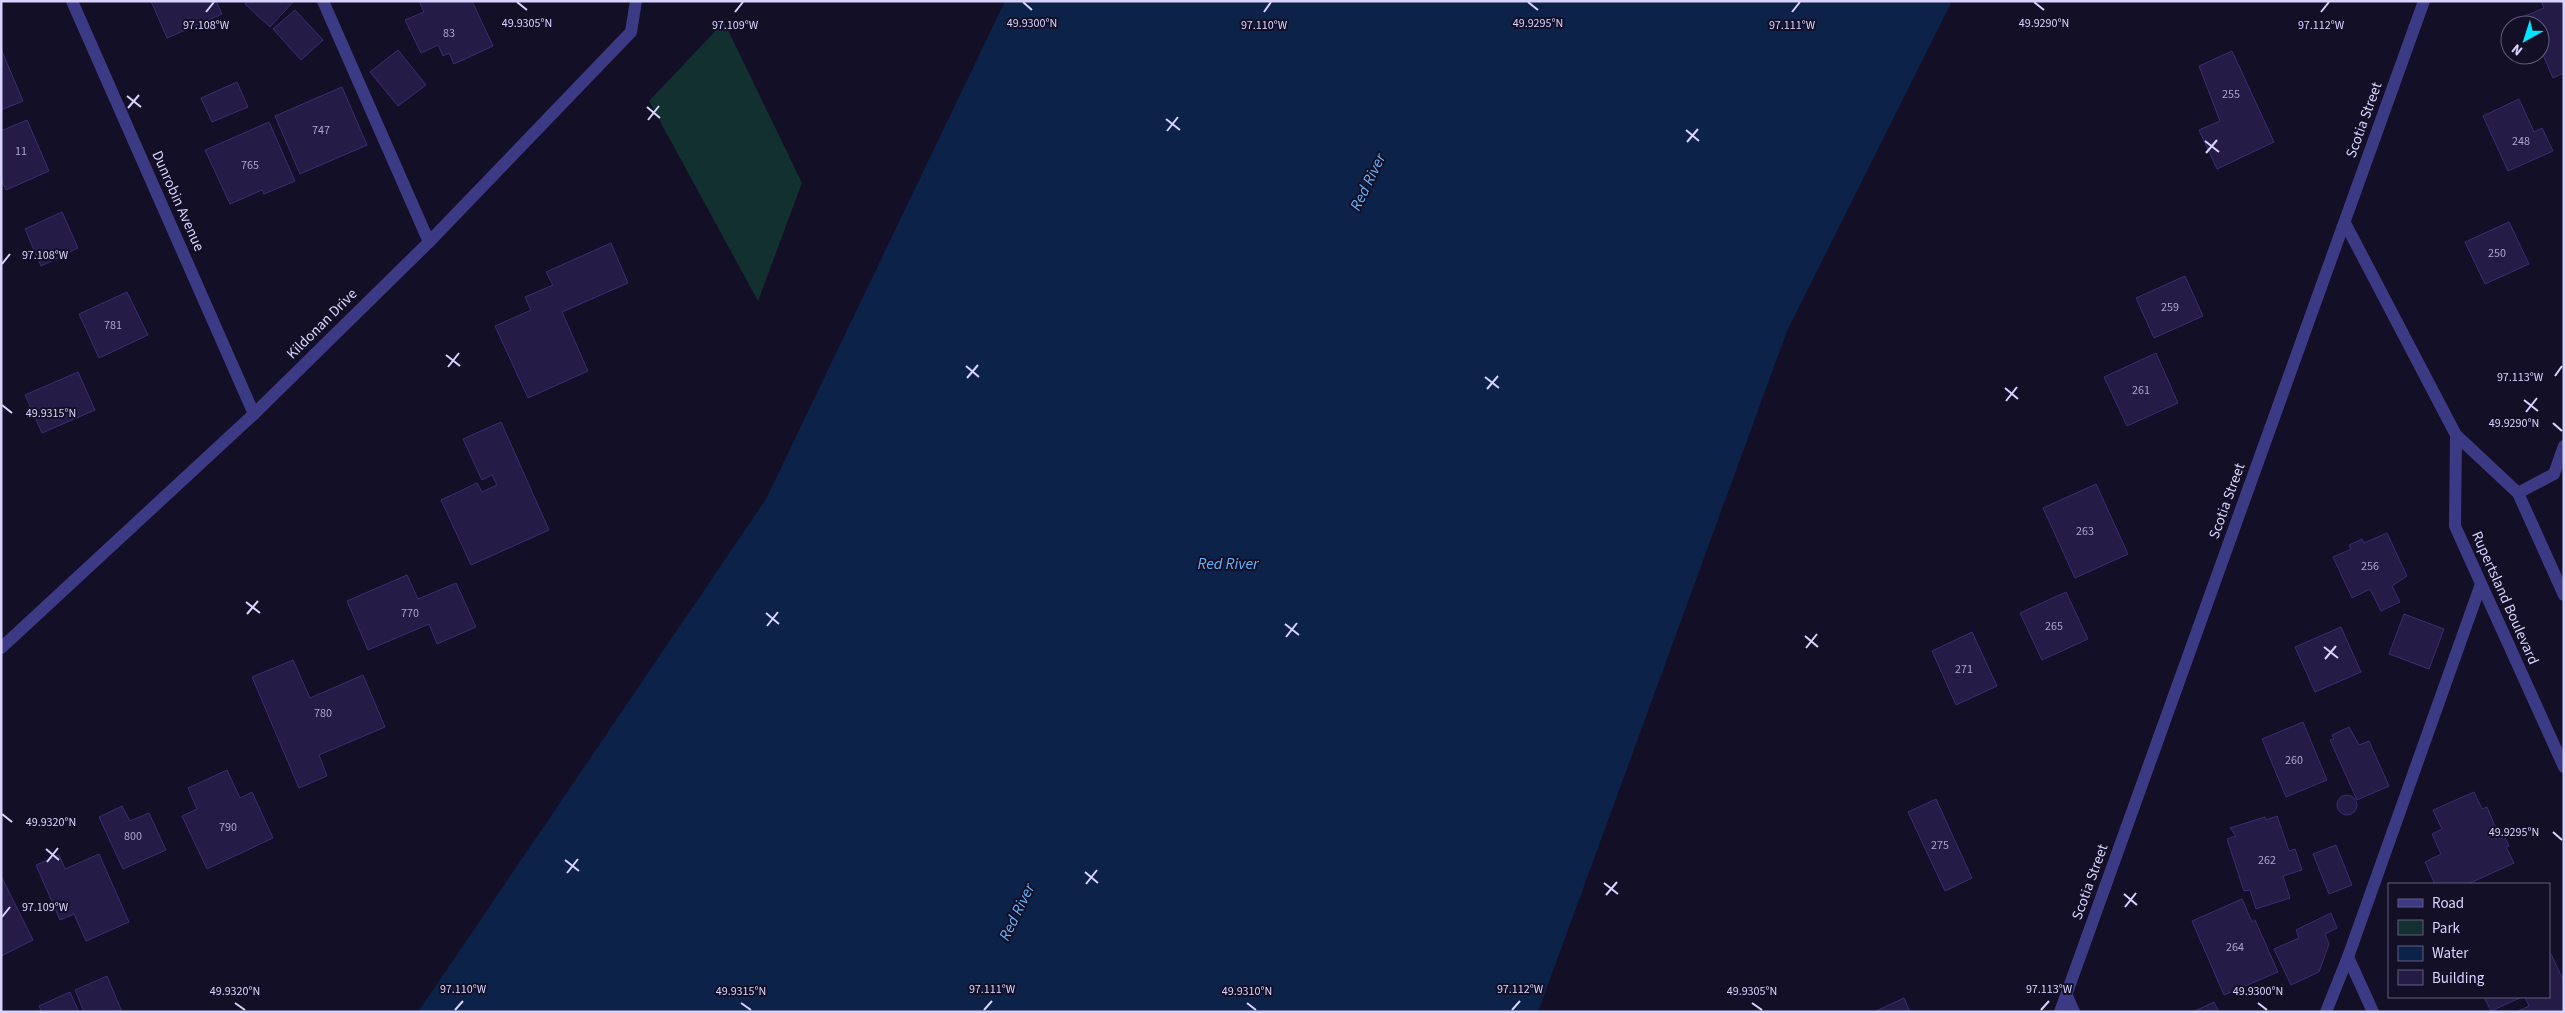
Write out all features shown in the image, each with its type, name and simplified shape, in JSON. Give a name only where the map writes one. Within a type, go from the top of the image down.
[{"type":"street","name":"Dunrobin Avenue","points":[[72,1],[254,414]]},
{"type":"street","points":[[322,1],[429,242]]},
{"type":"street","name":"Kildonan Drive","points":[[1,648],[254,414],[429,242],[631,32],[636,1]]},
{"type":"street","name":"Scotia Street","points":[[2060,1012],[2424,1]]},
{"type":"street","name":"Rupertsland Boulevard","points":[[2345,223],[2456,435],[2518,493],[2564,594]]},
{"type":"street","name":"Rupertsland Boulevard","points":[[2456,435],[2455,526],[2564,767]]},
{"type":"street","points":[[2518,493],[2554,474],[2564,446]]},
{"type":"street","points":[[2326,1012],[2348,957],[2481,584]]},
{"type":"street","points":[[2348,957],[2373,1012]]},
{"type":"street","points":[[2067,996],[2074,1012]]},
{"type":"green space","points":[[724,22],[802,183],[758,301],[649,101]]},
{"type":"water","name":"Red River","points":[[1005,1],[1952,1],[1787,331],[1538,1012],[418,1012],[766,499]]},
{"type":"building","points":[[151,1],[216,1],[222,14],[167,38]]},
{"type":"building","points":[[248,1],[294,1],[270,27],[245,4]]},
{"type":"building","points":[[419,1],[472,1],[493,46],[454,64],[449,53],[443,56],[438,45],[421,53],[405,20],[424,12]]},
{"type":"building","points":[[2541,1],[2564,1],[2564,73],[2553,78],[2547,65],[2550,65],[2550,15],[2527,15],[2544,8]]},
{"type":"building","points":[[295,10],[323,40],[301,60],[273,29]]},
{"type":"building","points":[[1,49],[23,101],[1,110]]},
{"type":"building","points":[[398,50],[426,85],[398,106],[370,72]]},
{"type":"building","points":[[2232,51],[2274,142],[2217,169],[2199,130],[2220,121],[2199,66]]},
{"type":"building","points":[[237,82],[248,107],[212,122],[201,98]]},
{"type":"building","points":[[342,87],[367,145],[300,174],[275,116]]},
{"type":"building","points":[[2519,99],[2534,132],[2542,128],[2553,151],[2508,171],[2483,116]]},
{"type":"building","points":[[27,120],[49,171],[6,190],[1,179],[1,131]]},
{"type":"building","points":[[269,122],[295,181],[264,194],[262,190],[230,204],[205,150]]},
{"type":"building","points":[[62,212],[78,248],[41,266],[25,229]]},
{"type":"building","points":[[2509,222],[2529,264],[2485,284],[2465,242]]},
{"type":"building","points":[[611,243],[628,283],[562,312],[588,371],[528,398],[495,326],[531,310],[525,297],[553,285],[546,272]]},
{"type":"building","points":[[2185,276],[2203,316],[2154,338],[2136,298]]},
{"type":"building","points":[[127,292],[148,335],[99,358],[79,314]]},
{"type":"building","points":[[2156,353],[2178,403],[2127,426],[2104,377]]},
{"type":"building","points":[[78,372],[95,410],[42,433],[25,395]]},
{"type":"building","points":[[501,422],[549,530],[471,565],[441,500],[477,483],[482,492],[497,485],[492,475],[482,480],[463,439]]},
{"type":"building","points":[[2096,484],[2128,554],[2075,578],[2043,508]]},
{"type":"building","points":[[2387,533],[2407,576],[2392,586],[2400,602],[2381,611],[2370,589],[2352,598],[2333,557],[2351,549],[2349,545],[2362,539],[2364,543]]},
{"type":"building","points":[[407,575],[418,599],[456,583],[476,627],[437,644],[429,624],[368,650],[347,601]]},
{"type":"building","points":[[2066,592],[2088,639],[2042,660],[2020,613]]},
{"type":"building","points":[[2404,614],[2444,629],[2429,669],[2389,654]]},
{"type":"building","points":[[2341,627],[2361,672],[2315,692],[2295,647]]},
{"type":"building","points":[[1972,632],[1997,686],[1956,705],[1932,651]]},
{"type":"building","points":[[293,660],[310,698],[363,675],[385,727],[319,755],[327,776],[299,788],[252,677]]},
{"type":"building","points":[[2303,722],[2327,780],[2286,797],[2262,739]]},
{"type":"building","points":[[2349,727],[2359,745],[2369,741],[2389,786],[2357,800],[2330,740],[2334,739],[2332,735]]},
{"type":"building","points":[[227,770],[240,798],[252,792],[273,838],[207,869],[182,816],[197,809],[188,788]]},
{"type":"building","points":[[2474,792],[2482,809],[2487,807],[2497,831],[2501,829],[2509,846],[2506,847],[2514,863],[2470,883],[2435,883],[2425,862],[2441,854],[2432,834],[2442,829],[2433,810]]},
{"type":"building","points":[[2347,795],[2354,798],[2357,805],[2354,812],[2347,815],[2340,812],[2337,805],[2340,798]]},
{"type":"building","points":[[1936,799],[1972,878],[1945,891],[1908,812]]},
{"type":"building","points":[[122,806],[130,821],[149,813],[166,850],[123,869],[99,817]]},
{"type":"building","points":[[2277,816],[2289,851],[2295,849],[2302,870],[2283,876],[2290,898],[2256,909],[2250,890],[2244,891],[2227,839],[2236,836],[2230,828],[2265,817],[2266,820]]},
{"type":"building","points":[[2336,845],[2352,885],[2329,894],[2313,854]]},
{"type":"building","points":[[99,854],[129,922],[86,941],[74,914],[60,920],[36,865],[59,855],[65,869]]},
{"type":"building","points":[[1,876],[33,940],[1,956]]},
{"type":"building","points":[[2242,899],[2252,922],[2255,920],[2278,972],[2224,995],[2192,921]]},
{"type":"building","points":[[2331,913],[2337,928],[2325,934],[2329,944],[2319,972],[2291,985],[2274,949],[2299,938],[2296,930]]},
{"type":"building","points":[[2550,954],[2564,982],[2564,1012],[2516,1012],[2529,1006],[2525,998],[2550,998]]},
{"type":"building","points":[[107,976],[122,1012],[84,1012],[75,990]]},
{"type":"building","points":[[70,992],[79,1012],[42,1012],[39,1006]]},
{"type":"building","points":[[1904,998],[1910,1012],[1874,1012]]},
{"type":"building","points":[[2484,998],[2520,998],[2491,1011]]},
{"type":"building","points":[[2214,1002],[2219,1012],[2193,1012]]}]
